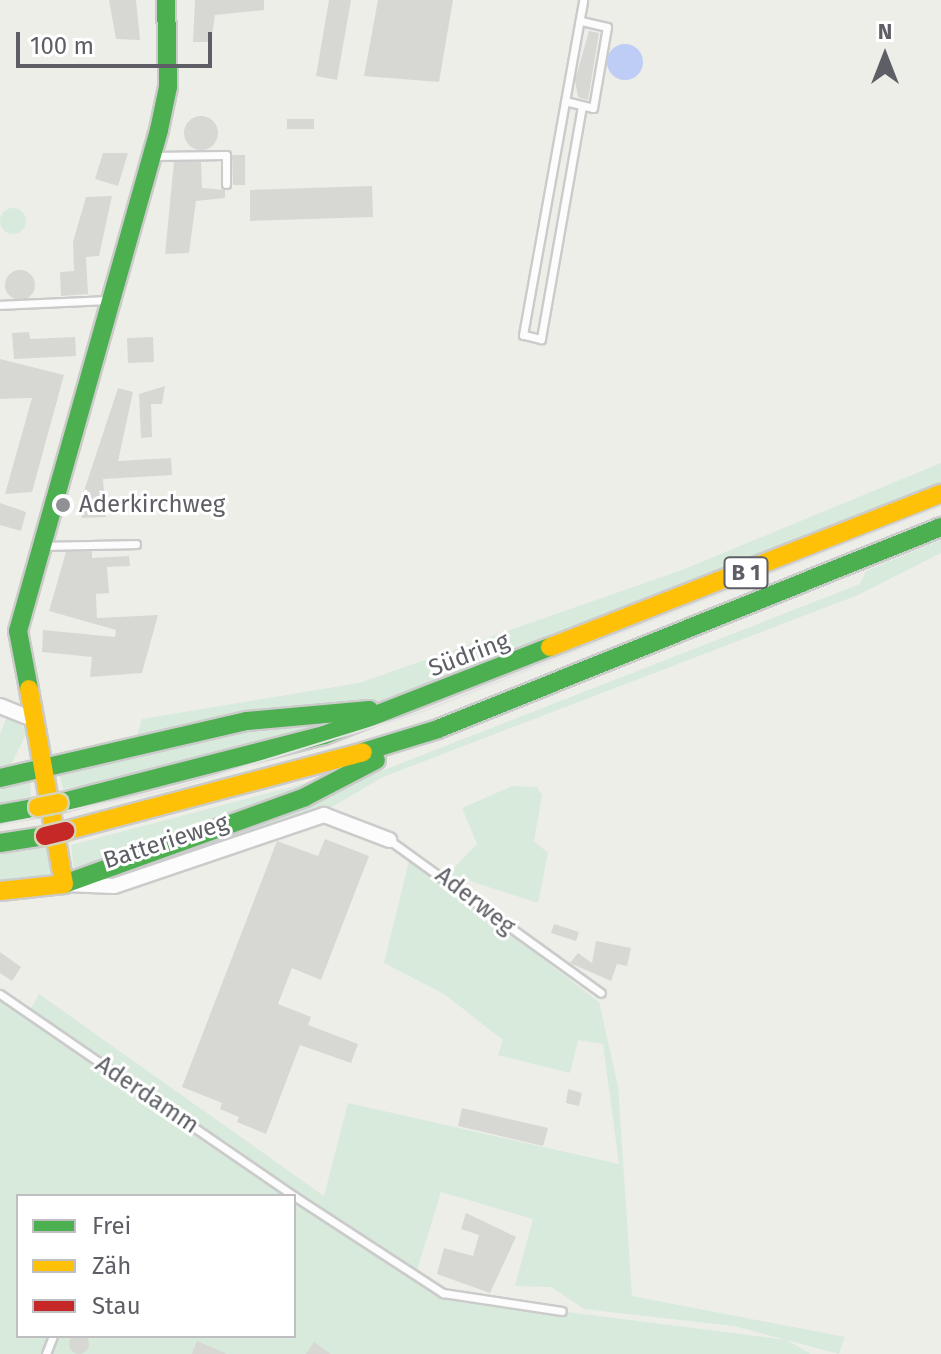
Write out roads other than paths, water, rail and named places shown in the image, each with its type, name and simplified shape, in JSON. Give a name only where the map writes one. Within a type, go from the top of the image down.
[{"type":"main road","points":[[166,0],[168,87],[152,156],[18,631],[64,884],[305,797],[438,729]]},
{"type":"main road","name":"Südring","points":[[0,814],[242,760],[399,708],[941,494]]},
{"type":"main road","name":"B 1","points":[[0,843],[45,836],[250,787],[438,729],[941,527]]},
{"type":"main road","points":[[0,778],[41,763],[247,721],[399,708]]},
{"type":"main road","name":"Batterieweg","points":[[0,891],[64,884]]},
{"type":"street","points":[[0,706],[33,719]]},
{"type":"street","name":"Batterieweg","points":[[64,884],[105,888],[310,818],[344,817]]},
{"type":"street","name":"Aderweg","points":[[344,817],[389,840]]},
{"type":"lane","points":[[582,106],[541,339],[523,335],[583,0]]},
{"type":"lane","points":[[565,101],[593,108],[607,27],[580,21]]},
{"type":"lane","points":[[152,156],[226,155],[226,184]]},
{"type":"lane","points":[[0,305],[112,300]]},
{"type":"lane","points":[[41,546],[136,544]]},
{"type":"lane","name":"Aderweg","points":[[389,840],[601,993]]},
{"type":"lane","name":"Aderdamm","points":[[0,994],[291,1194]]},
{"type":"lane","name":"Aderdamm","points":[[296,1197],[443,1293],[562,1311]]},
{"type":"water","points":[[625,44],[637,50],[643,62],[637,74],[625,80],[613,74],[607,62],[613,50]]},
{"type":"tram line","points":[[0,825],[168,790],[421,712],[941,506]]},
{"type":"place","name":"Aderkirchweg","points":[[63,505]]}]
